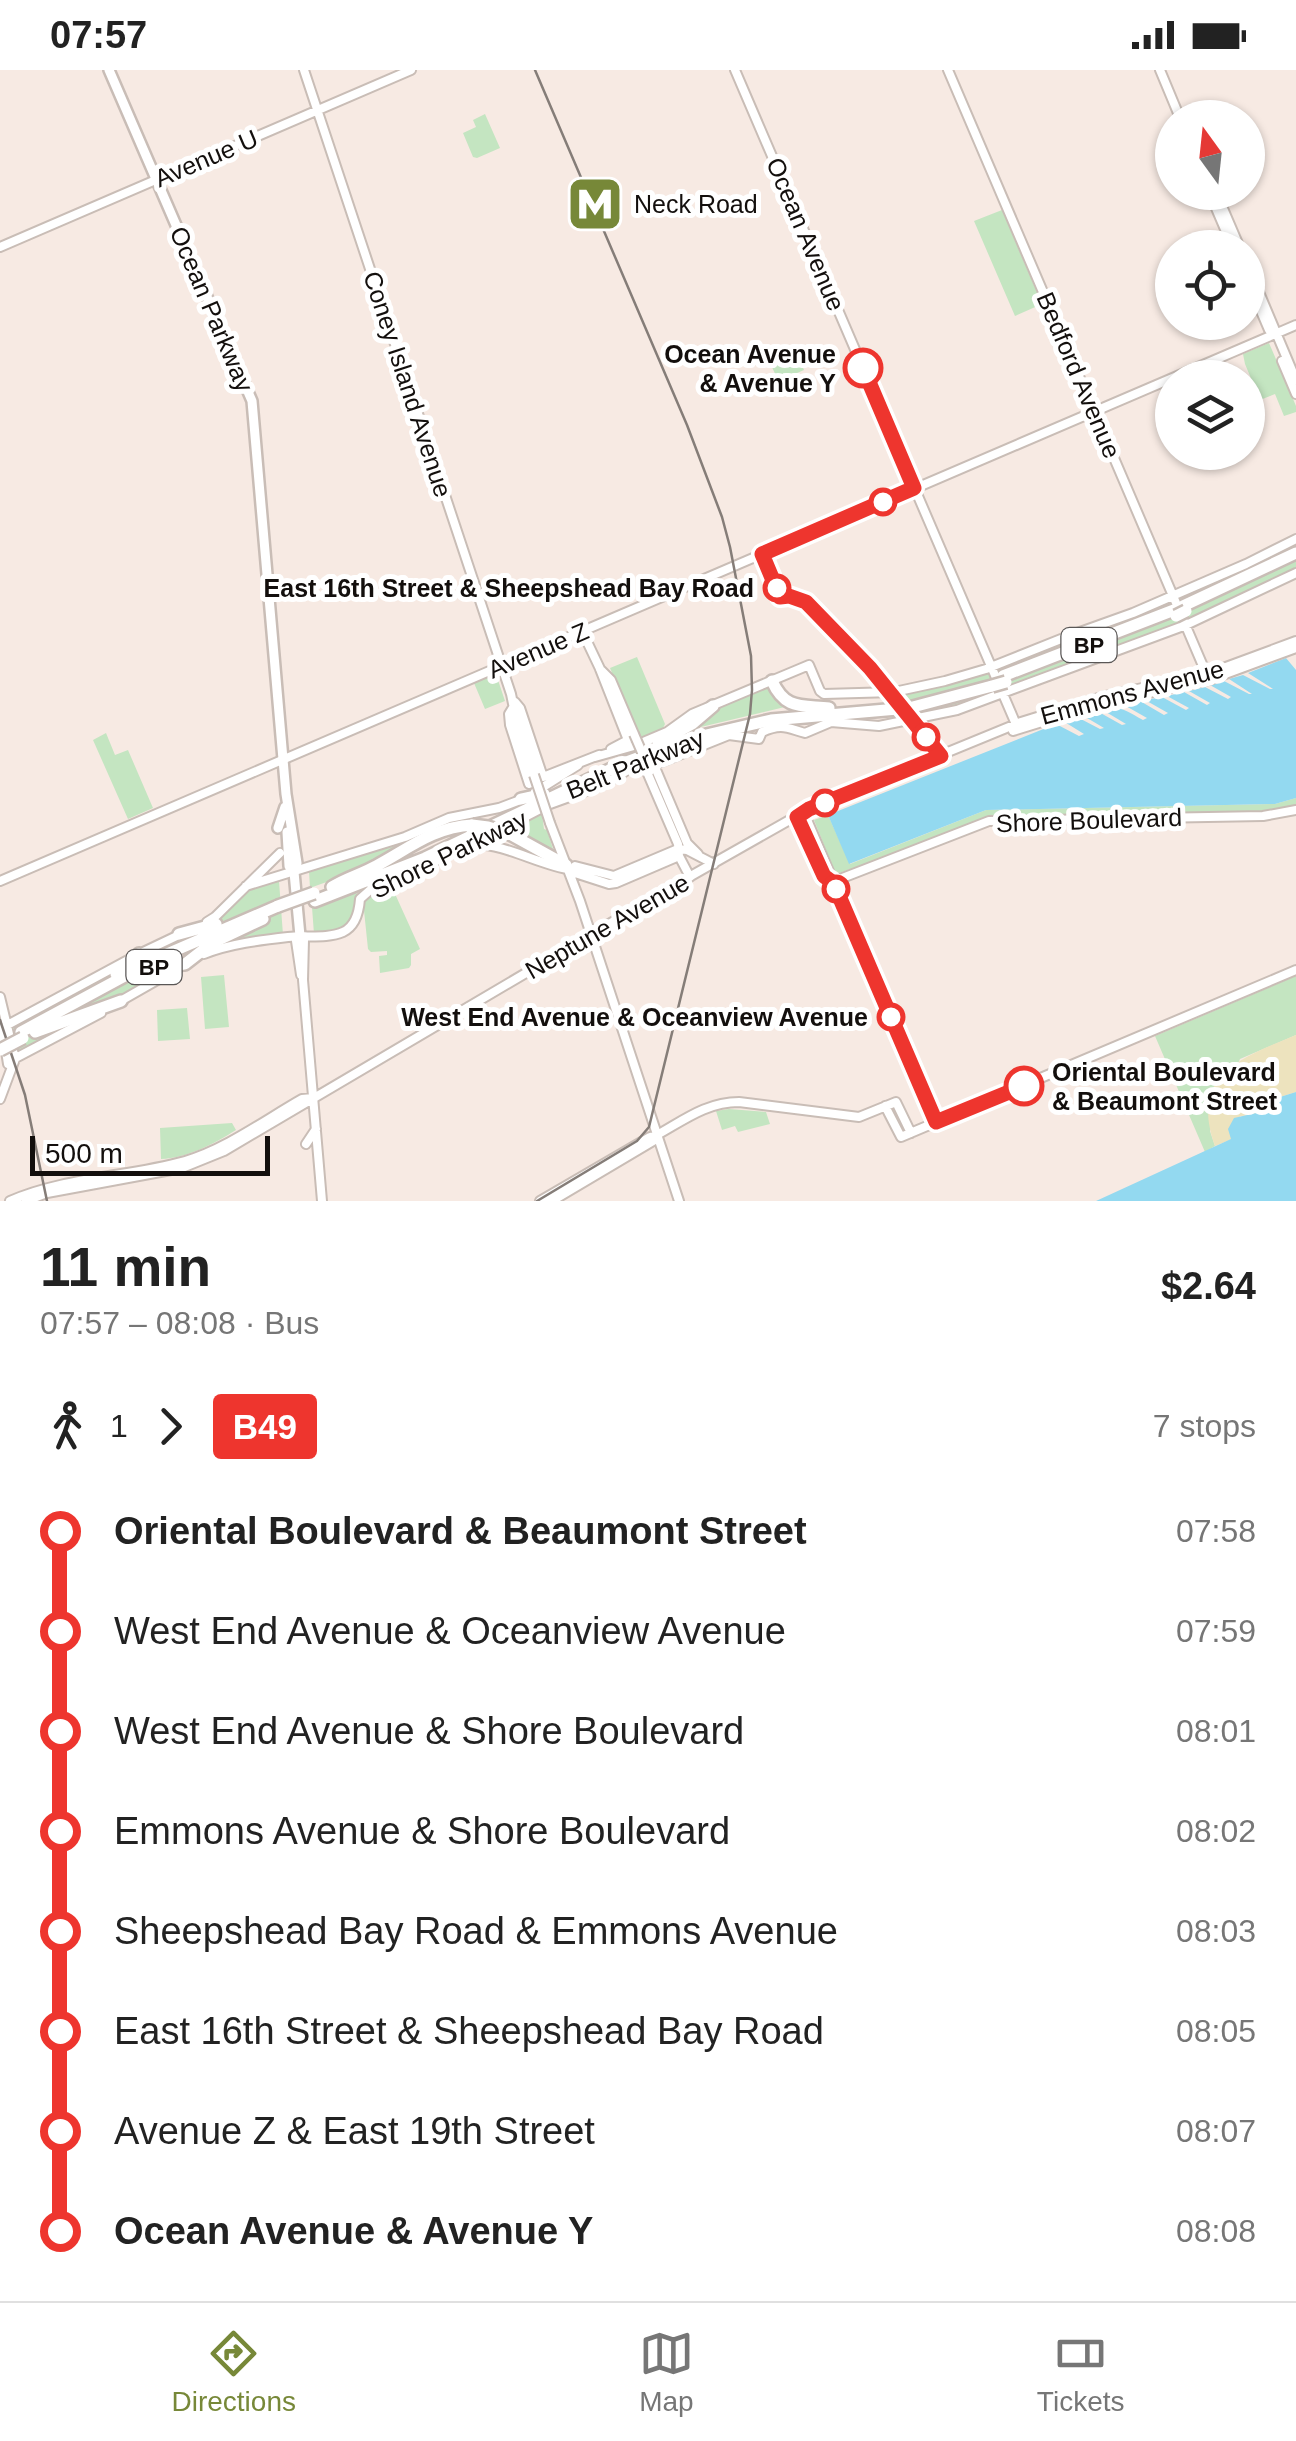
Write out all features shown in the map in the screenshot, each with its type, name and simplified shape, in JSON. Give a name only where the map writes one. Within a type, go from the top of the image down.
[{"type":"highway","name":"Belt Parkway","points":[[26,1034],[77,1001],[182,946],[314,897],[361,884],[457,844],[638,757],[756,722],[901,706],[998,681],[1181,614],[1296,556]]},
{"type":"highway","points":[[772,680],[779,696],[791,704],[829,708]]},
{"type":"highway","points":[[658,743],[692,724],[713,706]]},
{"type":"highway","name":"Belt Parkway","points":[[314,897],[332,886],[547,800],[658,743],[746,718],[829,708],[901,706]]},
{"type":"highway","points":[[729,735],[808,716]]},
{"type":"highway","points":[[521,800],[547,800],[594,777]]},
{"type":"highway","points":[[332,886],[453,826],[488,827],[510,834],[569,868]]},
{"type":"highway","points":[[393,855],[417,833]]},
{"type":"highway","points":[[361,884],[430,863]]},
{"type":"highway","name":"Belt Parkway","points":[[0,1047],[144,972],[272,912]]},
{"type":"highway","points":[[179,934],[272,912]]},
{"type":"highway","points":[[185,964],[212,943],[272,912]]},
{"type":"highway","points":[[77,1001],[139,954]]},
{"type":"highway","points":[[26,1034],[121,1002]]},
{"type":"main road","name":"Ocean Parkway","points":[[110,70],[252,401],[284,759],[289,866],[294,872]]},
{"type":"main road","name":"Coney Island Avenue","points":[[304,70],[535,779],[569,868],[678,1201]]},
{"type":"main road","name":"Avenue U","points":[[0,246],[411,70]]},
{"type":"main road","name":"Ocean Avenue","points":[[736,70],[1017,727]]},
{"type":"main road","name":"Bedford Avenue","points":[[948,70],[1208,677]]},
{"type":"main road","points":[[1160,70],[1172,100]]},
{"type":"main road","points":[[1265,310],[1296,394]]},
{"type":"main road","points":[[1265,316],[1296,380]]},
{"type":"main road","name":"Avenue Z","points":[[0,880],[1296,325]]},
{"type":"main road","points":[[766,728],[783,726],[805,733],[834,722],[879,726],[958,710],[998,681],[1296,539]]},
{"type":"main road","points":[[998,681],[1296,574]]},
{"type":"main road","points":[[582,630],[631,737],[687,843],[714,864]]},
{"type":"main road","name":"Emmons Avenue","points":[[800,816],[809,809],[1017,727],[1105,696],[1208,677],[1296,644]]},
{"type":"main road","name":"Shore Parkway","points":[[595,757],[661,735],[692,714],[809,665],[822,693],[894,692],[945,681],[998,681]]},
{"type":"main road","points":[[602,668],[611,680],[631,737]]},
{"type":"main road","name":"Shore Parkway","points":[[648,769],[729,735]]},
{"type":"main road","name":"Shore Parkway","points":[[535,779],[578,765],[631,737]]},
{"type":"main road","name":"Shore Parkway","points":[[12,1061],[217,949],[344,931],[360,912],[360,899],[365,893],[473,844],[547,800],[605,784],[645,760],[690,749]]},
{"type":"main road","name":"Shore Parkway","points":[[2,1028],[212,919],[246,886],[417,833],[449,818],[521,800],[578,765]]},
{"type":"main road","points":[[648,769],[690,877]]},
{"type":"main road","name":"Ocean Parkway","points":[[286,804],[297,864],[294,872],[300,936],[296,941],[303,978],[322,1201]]},
{"type":"main road","points":[[278,828],[286,804]]},
{"type":"main road","name":"Shore Boulevard","points":[[832,882],[990,822],[1263,816],[1296,810]]},
{"type":"main road","points":[[800,816],[936,1122]]},
{"type":"main road","name":"Neptune Avenue","points":[[26,1201],[47,1193],[197,1163],[238,1143],[800,816]]},
{"type":"main road","points":[[292,830],[303,850]]},
{"type":"main road","points":[[473,844],[614,876],[682,852],[698,854]]},
{"type":"main road","points":[[246,886],[280,854]]},
{"type":"main road","points":[[290,963],[303,978],[312,960]]},
{"type":"main road","points":[[885,1106],[900,1137],[1296,968]]},
{"type":"main road","points":[[0,997],[2,1028],[12,1061],[0,1099]]},
{"type":"main road","points":[[4,1015],[20,1018]]},
{"type":"main road","points":[[0,1088],[12,1061]]},
{"type":"main road","name":"Neptune Avenue","points":[[10,1201],[42,1188],[190,1159],[302,1099],[313,1098]]},
{"type":"main road","points":[[540,1201],[650,1137],[720,1103],[860,1117],[896,1102],[910,1133]]},
{"type":"main road","points":[[306,1144],[316,1129]]},
{"type":"main road","points":[[552,1201],[657,1136]]},
{"type":"green space","points":[[485,114],[500,148],[477,158],[473,157],[463,133],[476,127],[473,120]]},
{"type":"green space","points":[[1002,210],[1042,304],[1015,316],[974,221]]},
{"type":"green space","points":[[1269,343],[1296,412],[1284,416],[1275,394],[1265,398],[1265,360],[1244,360],[1243,354]]},
{"type":"green space","points":[[794,347],[804,370],[788,377],[794,390],[784,394],[768,358]]},
{"type":"green space","points":[[1296,541],[1296,572],[1190,621],[1188,617],[1179,621],[1180,625],[956,707],[915,716],[897,694],[1002,665]]},
{"type":"green space","points":[[637,657],[665,724],[641,740],[610,668]]},
{"type":"green space","points":[[496,674],[505,701],[485,709],[474,683]]},
{"type":"green space","points":[[770,686],[789,706],[684,731],[715,708]]},
{"type":"green space","points":[[106,733],[115,755],[128,750],[153,808],[128,819],[93,740]]},
{"type":"green space","points":[[1296,798],[1296,806],[1257,812],[988,817],[839,873],[834,870],[814,820],[828,815],[850,864],[986,810],[1275,804]]},
{"type":"green space","points":[[542,814],[554,852],[526,833],[508,830],[517,826],[523,831],[518,825]]},
{"type":"green space","points":[[406,840],[375,863],[310,888],[309,871]]},
{"type":"green space","points":[[279,881],[283,935],[217,946],[18,1055],[11,1025],[193,932],[248,888]]},
{"type":"green space","points":[[391,885],[420,949],[411,954],[409,968],[380,973],[379,956],[387,955],[387,951],[368,949],[363,901]]},
{"type":"green space","points":[[362,892],[350,924],[337,932],[314,934],[312,907]]},
{"type":"green space","points":[[224,975],[229,1027],[205,1029],[201,977]]},
{"type":"green space","points":[[1296,976],[1296,1035],[1240,1059],[1210,1131],[1215,1146],[1205,1152],[1155,1036]]},
{"type":"green space","points":[[187,1008],[190,1039],[158,1041],[157,1010]]},
{"type":"green space","points":[[716,1111],[766,1112],[770,1124],[738,1132],[735,1126],[722,1130]]},
{"type":"green space","points":[[232,1123],[236,1130],[209,1145],[161,1159],[160,1128]]},
{"type":"sand","points":[[1296,1035],[1296,1092],[1280,1097],[1275,1103],[1277,1113],[1240,1116],[1232,1139],[1215,1146],[1209,1102],[1215,1085],[1239,1061]]},
{"type":"water","points":[[1286,658],[1296,670],[1296,798],[1275,804],[986,810],[849,864],[828,815],[1056,724],[1079,736],[1084,734],[1063,721],[1077,717],[1104,728],[1082,715],[1097,711],[1126,724],[1101,709],[1119,708],[1143,720],[1147,718],[1124,705],[1140,701],[1164,715],[1168,713],[1145,700],[1162,697],[1186,710],[1189,708],[1167,696],[1184,692],[1207,705],[1210,703],[1189,691],[1205,687],[1228,699],[1231,697],[1210,685],[1224,681],[1252,694],[1229,679],[1243,675],[1273,689],[1248,673]]},
{"type":"water","points":[[1296,1092],[1296,1201],[1096,1201],[1231,1139],[1228,1129],[1234,1118],[1277,1113],[1275,1103],[1280,1097]]},
{"type":"railway","points":[[535,70],[687,425],[722,517],[751,656],[752,690],[750,714],[649,1127],[637,1141],[537,1201]]},
{"type":"railway","points":[[0,1020],[25,1095],[47,1201]]},
{"type":"bus line","name":"B49","points":[[863,368],[914,488],[762,554],[780,597],[806,602],[870,668],[941,756],[797,817],[824,876],[836,889],[936,1122],[1024,1086]]},
{"type":"place","name":"Neck Road","points":[[595,204]]},
{"type":"place","name":"Ocean Avenue & Avenue Y","points":[[863,368]]},
{"type":"place","name":"East 16th Street & Sheepshead Bay Road","points":[[777,588]]},
{"type":"place","name":"West End Avenue & Oceanview Avenue","points":[[891,1017]]},
{"type":"place","name":"Oriental Boulevard & Beaumont Street","points":[[1024,1086]]}]
